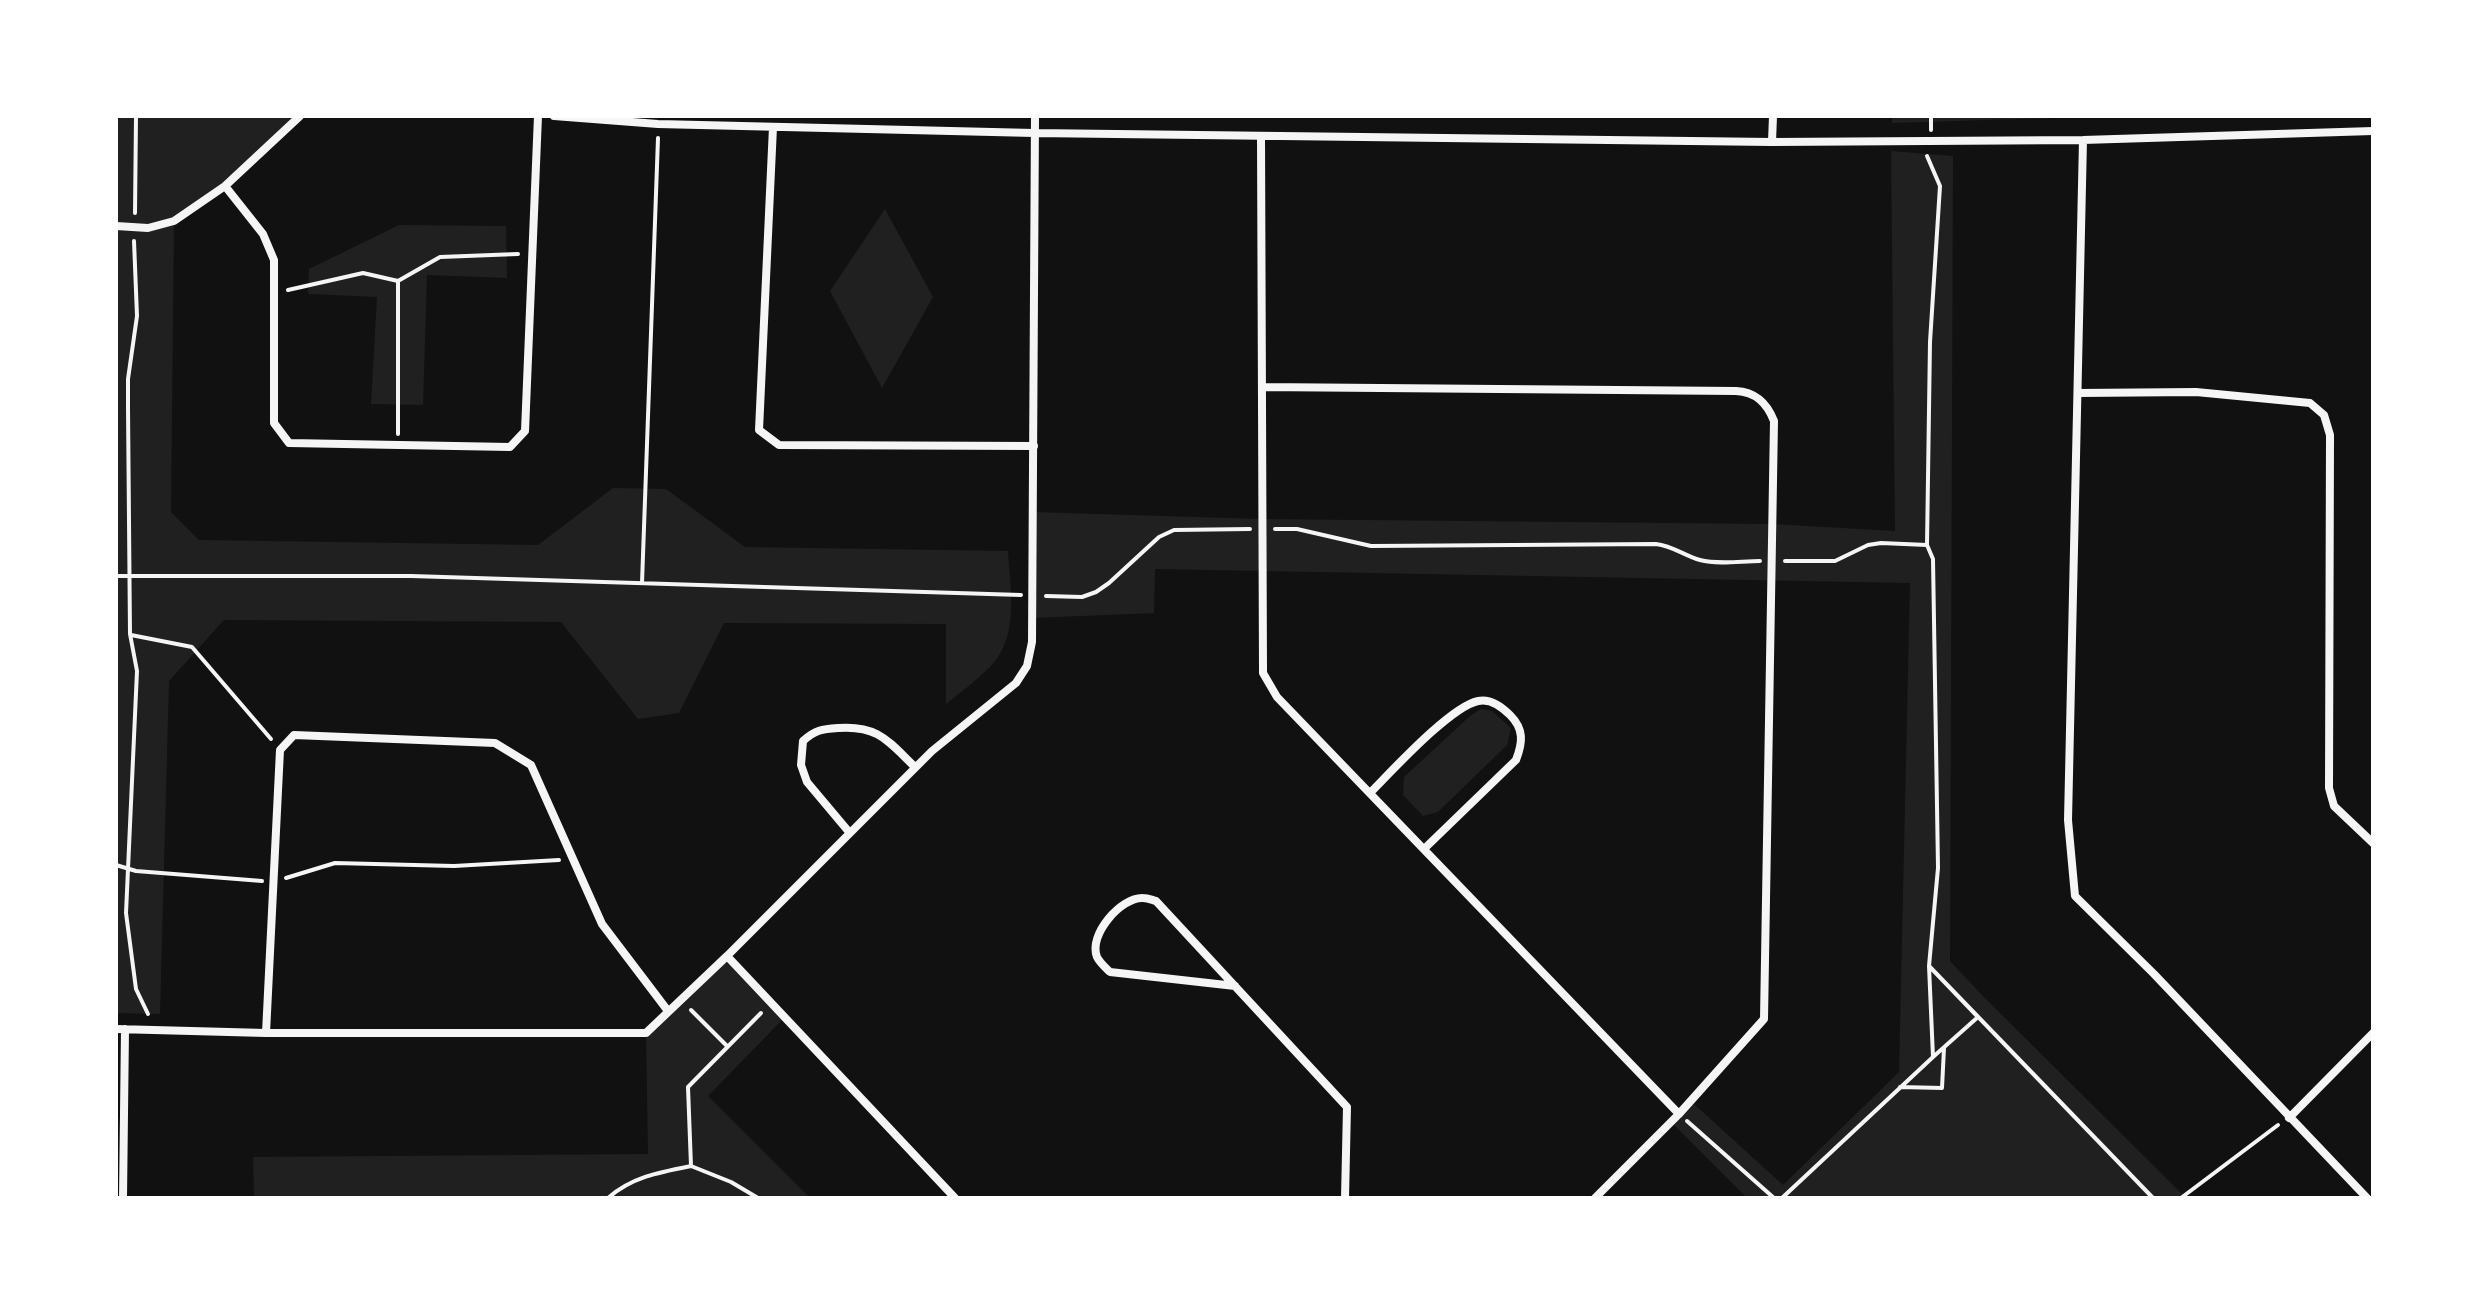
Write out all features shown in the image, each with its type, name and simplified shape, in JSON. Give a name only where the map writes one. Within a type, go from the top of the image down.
[{"type":"street","points":[[116,226],[148,228],[174,221],[225,186],[300,116]]},
{"type":"street","points":[[225,186],[263,234],[274,260],[274,423],[289,443],[510,447],[525,431],[538,116]]},
{"type":"street","points":[[554,116],[773,127],[1034,133],[1772,142],[2083,140],[2373,131]]},
{"type":"street","points":[[898,129],[899,116]]},
{"type":"street","points":[[123,1198],[120,1029],[266,1033],[646,1033],[915,767],[1016,683],[1027,666],[1033,630],[1035,116]]},
{"type":"street","points":[[1772,142],[1773,116]]},
{"type":"street","points":[[773,127],[759,430],[779,445],[1034,446]]},
{"type":"street","points":[[1261,136],[1263,673],[1277,697],[1679,1114]]},
{"type":"street","points":[[2083,140],[2068,820],[2075,896],[2154,974],[2367,1198]]},
{"type":"street","points":[[1262,387],[1736,391],[1758,397],[1769,408],[1774,421],[1764,1019],[1679,1114],[1595,1198]]},
{"type":"street","points":[[2078,393],[2196,392],[2310,403],[2324,415],[2330,435],[2332,490],[2329,788],[2334,806],[2373,843]]},
{"type":"street","points":[[1370,793],[1459,709],[1479,700],[1495,702],[1511,716],[1522,732],[1516,760],[1424,849]]},
{"type":"street","points":[[849,832],[807,782],[801,765],[803,741],[817,729],[860,726],[881,735],[915,767]]},
{"type":"street","points":[[266,1033],[280,750],[294,735],[495,743],[531,765],[602,924],[668,1011]]},
{"type":"street","points":[[1235,986],[1110,972],[1098,961],[1095,949],[1099,929],[1127,902],[1142,897],[1156,901],[1235,986],[1347,1107],[1345,1198]]},
{"type":"street","points":[[727,956],[955,1198]]},
{"type":"street","points":[[2289,1118],[2373,1033]]},
{"type":"path","points":[[135,219],[136,116]]},
{"type":"path","points":[[642,583],[659,120]]},
{"type":"path","points":[[1927,141],[1927,156],[1940,186],[1930,342],[1927,498],[1927,545],[1933,559],[1938,868],[1929,966],[1933,1057]]},
{"type":"path","points":[[134,238],[137,316],[128,379],[130,631],[137,663],[137,684],[128,869],[128,941],[136,989],[148,1014]]},
{"type":"path","points":[[274,293],[363,273],[398,281],[440,257],[533,254]]},
{"type":"path","points":[[398,281],[398,445]]},
{"type":"path","points":[[130,631],[192,647],[280,750]]},
{"type":"path","points":[[116,865],[128,869],[274,881],[335,863],[454,866],[573,859]]},
{"type":"path","points":[[1782,1198],[1978,1017],[1929,966]]},
{"type":"path","points":[[1929,966],[2153,1198]]},
{"type":"path","points":[[681,1000],[728,1047]]},
{"type":"path","points":[[691,1166],[688,1087],[771,1003]]},
{"type":"path","points":[[1900,1087],[1942,1088],[1944,1048]]},
{"type":"path","points":[[1679,1114],[1774,1198]]},
{"type":"path","points":[[2181,1198],[2289,1118]]},
{"type":"path","points":[[608,1198],[630,1182],[691,1166],[731,1182],[758,1198]]},
{"type":"shaded area","points":[[116,116],[300,116],[225,186],[174,222],[171,512],[199,540],[538,545],[613,488],[666,489],[745,547],[1008,551],[1011,612],[1006,641],[999,655],[985,672],[946,704],[946,624],[724,623],[679,713],[638,719],[561,622],[224,620],[169,681],[160,1014],[116,1013]]},
{"type":"shaded area","points":[[1892,116],[2114,116],[1892,123]]},
{"type":"shaded area","points":[[1891,151],[1953,156],[1950,961],[2186,1198],[1747,1198],[1674,1125],[1694,1104],[1783,1185],[1899,1072],[1910,583],[1155,569],[1154,613],[1033,618],[1033,512],[1262,519],[1772,524],[1895,531]]},
{"type":"shaded area","points":[[885,209],[933,297],[882,388],[830,291]]},
{"type":"shaded area","points":[[399,225],[506,226],[507,278],[427,275],[423,405],[371,404],[377,297],[308,294],[309,269]]},
{"type":"shaded area","points":[[1481,709],[1492,711],[1511,728],[1507,745],[1438,812],[1423,816],[1403,795],[1404,777]]},
{"type":"shaded area","points":[[727,956],[785,1017],[708,1096],[810,1198],[254,1198],[253,1157],[648,1154],[646,1033]]}]
